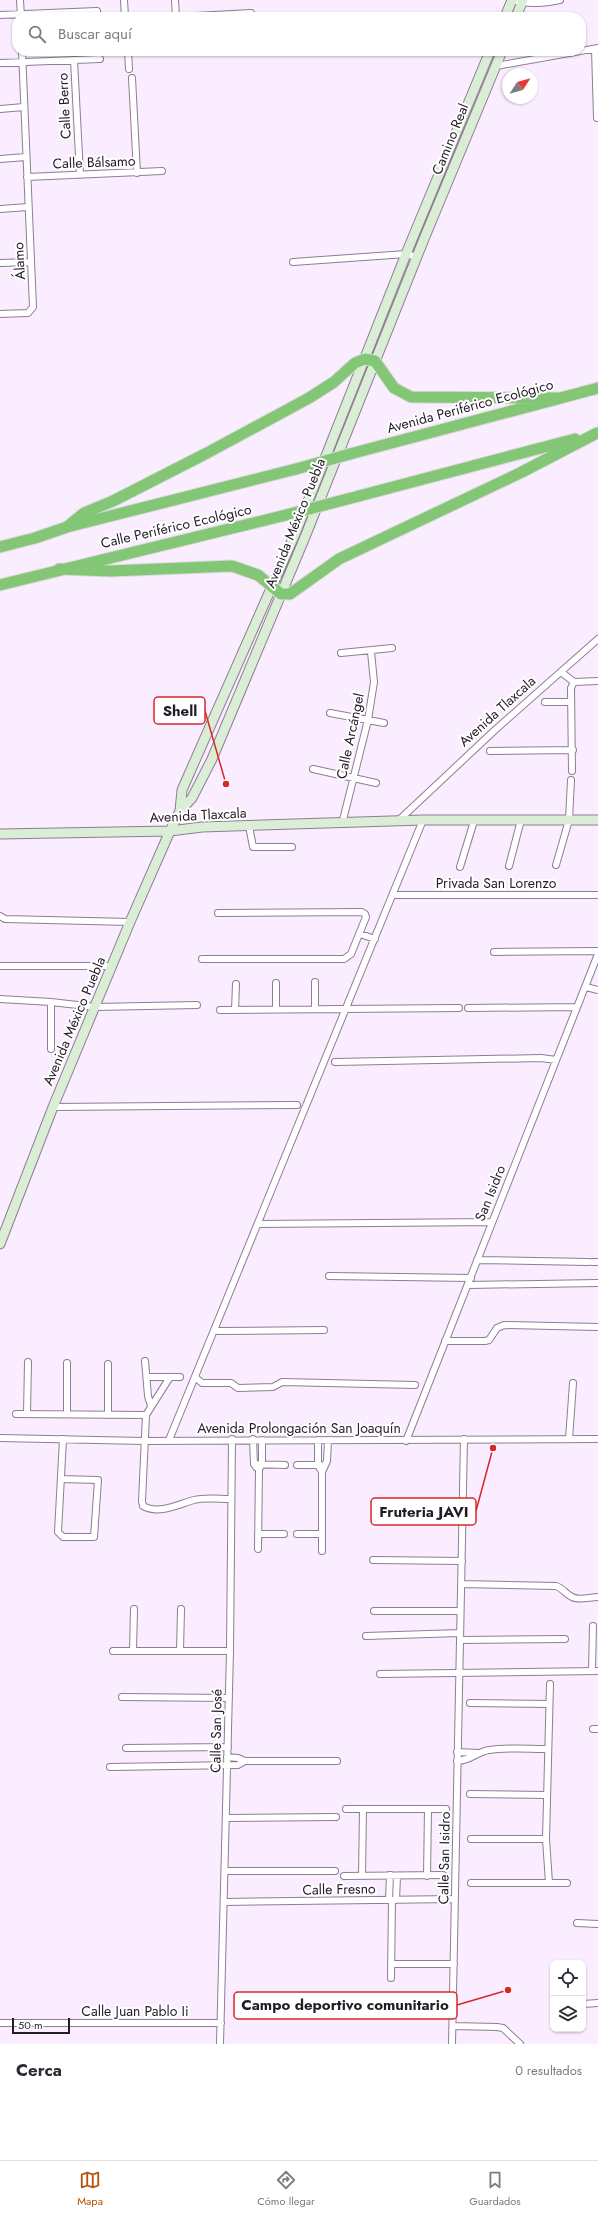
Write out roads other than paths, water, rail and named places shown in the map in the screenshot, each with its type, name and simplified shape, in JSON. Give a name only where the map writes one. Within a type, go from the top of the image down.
[{"type":"highway","points":[[67,527],[84,513],[207,453],[309,398],[334,382],[355,362],[370,360],[394,388],[411,397],[558,398]]},
{"type":"highway","name":"Avenida Periférico Ecológico","points":[[350,454],[598,388]]},
{"type":"highway","points":[[59,569],[112,571],[232,566],[245,568],[258,575],[281,594],[290,594],[339,559],[520,473],[597,433]]},
{"type":"highway","name":"Calle Periférico Ecológico","points":[[0,585],[59,569],[286,515],[597,433]]},
{"type":"highway","name":"Calle Periférico Ecológico","points":[[0,547],[35,538],[67,527],[350,454]]},
{"type":"main road","points":[[509,12],[518,1]]},
{"type":"main road","points":[[517,12],[518,1]]},
{"type":"main road","name":"Camino Real","points":[[414,235],[488,56]]},
{"type":"main road","name":"Camino Real","points":[[424,239],[500,56]]},
{"type":"main road","name":"Avenida México Puebla","points":[[0,1244],[4,1221],[130,922],[180,811],[192,798],[212,759],[281,594],[370,360],[406,254],[414,235]]},
{"type":"main road","name":"Avenida México Puebla","points":[[180,811],[182,790],[424,239]]},
{"type":"main road","name":"Avenida Tlaxcala","points":[[0,834],[170,831],[202,826],[342,824],[423,820],[598,820]]},
{"type":"street","points":[[20,0],[21,12]]},
{"type":"street","points":[[124,0],[125,12]]},
{"type":"street","points":[[175,0],[176,12]]},
{"type":"street","points":[[518,1],[542,4],[560,0]]},
{"type":"street","points":[[82,12],[97,11]]},
{"type":"street","points":[[0,15],[12,16]]},
{"type":"street","points":[[586,51],[596,49],[597,118]]},
{"type":"street","name":"Álamo","points":[[0,314],[28,314],[32,311],[22,56]]},
{"type":"street","points":[[128,56],[129,69]]},
{"type":"street","points":[[496,66],[555,56]]},
{"type":"street","points":[[0,63],[100,59]]},
{"type":"street","name":"Calle Berro","points":[[74,60],[80,175]]},
{"type":"street","points":[[132,78],[136,172]]},
{"type":"street","points":[[0,109],[24,107]]},
{"type":"street","points":[[0,159],[26,158]]},
{"type":"street","name":"Calle Bálsamo","points":[[27,177],[162,171]]},
{"type":"street","points":[[0,208],[28,207]]},
{"type":"street","points":[[293,262],[406,254],[417,257]]},
{"type":"street","points":[[0,263],[31,262]]},
{"type":"street","name":"Avenida Tlaxcala","points":[[398,821],[495,730],[598,639]]},
{"type":"street","points":[[341,653],[371,652],[392,648]]},
{"type":"street","name":"Calle Arcángel","points":[[342,824],[368,720],[374,674],[371,652]]},
{"type":"street","points":[[561,672],[574,682],[598,680]]},
{"type":"street","points":[[572,771],[573,750],[571,688],[574,682]]},
{"type":"street","points":[[545,702],[571,702]]},
{"type":"street","points":[[330,713],[384,723]]},
{"type":"street","points":[[490,751],[573,750]]},
{"type":"street","points":[[313,769],[376,783]]},
{"type":"street","points":[[556,865],[569,820],[571,780]]},
{"type":"street","points":[[170,1440],[423,820]]},
{"type":"street","points":[[509,866],[521,820]]},
{"type":"street","points":[[460,867],[474,821]]},
{"type":"street","points":[[250,826],[253,846],[292,847]]},
{"type":"street","name":"Privada San Lorenzo","points":[[393,895],[598,895]]},
{"type":"street","points":[[202,959],[344,959],[351,954],[366,917],[362,912],[218,913]]},
{"type":"street","points":[[2,919],[130,922]]},
{"type":"street","points":[[360,934],[375,939]]},
{"type":"street","points":[[494,952],[598,951]]},
{"type":"street","name":"San Isidro","points":[[406,1441],[598,954]]},
{"type":"street","points":[[0,966],[112,966]]},
{"type":"street","points":[[315,982],[315,1009]]},
{"type":"street","points":[[276,983],[276,1009]]},
{"type":"street","points":[[235,1010],[236,984]]},
{"type":"street","points":[[586,987],[598,990]]},
{"type":"street","points":[[0,999],[52,1002],[95,1007],[197,1005]]},
{"type":"street","points":[[51,1049],[52,1002]]},
{"type":"street","points":[[468,1008],[577,1007]]},
{"type":"street","points":[[220,1010],[459,1008]]},
{"type":"street","points":[[335,1062],[541,1058],[556,1060]]},
{"type":"street","points":[[53,1107],[297,1105]]},
{"type":"street","points":[[258,1224],[492,1222]]},
{"type":"street","points":[[477,1260],[593,1262]]},
{"type":"street","points":[[329,1276],[471,1278]]},
{"type":"street","points":[[468,1285],[598,1283]]},
{"type":"street","points":[[446,1341],[489,1340],[497,1328],[504,1325],[598,1327]]},
{"type":"street","points":[[215,1329],[218,1331],[324,1330]]},
{"type":"street","points":[[145,1361],[148,1396],[151,1406]]},
{"type":"street","points":[[26,1414],[28,1362]]},
{"type":"street","points":[[67,1363],[67,1414]]},
{"type":"street","points":[[108,1364],[108,1415]]},
{"type":"street","points":[[147,1377],[180,1377]]},
{"type":"street","points":[[170,1377],[146,1415],[143,1506],[147,1508],[175,1508],[195,1500],[231,1499]]},
{"type":"street","points":[[195,1377],[202,1382],[231,1383],[238,1388],[273,1387],[282,1382],[415,1385]]},
{"type":"street","points":[[568,1439],[573,1383]]},
{"type":"street","points":[[16,1414],[146,1415]]},
{"type":"street","name":"Avenida Prolongación San Joaquín","points":[[0,1438],[144,1441],[232,1439],[406,1441],[464,1439],[598,1439]]},
{"type":"street","points":[[61,1479],[98,1480],[94,1537],[60,1535],[61,1479],[63,1439]]},
{"type":"street","name":"Calle San José","points":[[220,2044],[230,1651],[232,1439]]},
{"type":"street","points":[[253,1439],[254,1464],[260,1467],[286,1465]]},
{"type":"street","name":"Calle San Isidro","points":[[452,2044],[458,1672],[464,1439]]},
{"type":"street","points":[[258,1549],[262,1440]]},
{"type":"street","points":[[318,1440],[318,1465],[322,1472],[322,1551]]},
{"type":"street","points":[[322,1472],[326,1465],[328,1440]]},
{"type":"street","points":[[296,1465],[326,1465]]},
{"type":"street","points":[[258,1534],[284,1534]]},
{"type":"street","points":[[297,1534],[322,1534]]},
{"type":"street","points":[[373,1560],[462,1561]]},
{"type":"street","points":[[461,1584],[556,1586],[562,1588],[572,1597],[579,1599],[598,1597]]},
{"type":"street","points":[[132,1651],[134,1609]]},
{"type":"street","points":[[180,1651],[181,1609]]},
{"type":"street","points":[[374,1611],[460,1611]]},
{"type":"street","points":[[380,1674],[595,1671],[593,1626]]},
{"type":"street","points":[[366,1636],[460,1636],[565,1639]]},
{"type":"street","points":[[113,1651],[230,1651]]},
{"type":"street","points":[[549,1883],[546,1839],[550,1684]]},
{"type":"street","points":[[122,1697],[229,1698]]},
{"type":"street","points":[[470,1703],[549,1704]]},
{"type":"street","points":[[126,1748],[228,1747]]},
{"type":"street","points":[[457,1761],[467,1761],[478,1753],[488,1750],[548,1749]]},
{"type":"street","points":[[457,1752],[478,1753]]},
{"type":"street","points":[[227,1757],[238,1758],[245,1761],[337,1761]]},
{"type":"street","points":[[110,1767],[238,1765],[245,1761]]},
{"type":"street","points":[[470,1794],[547,1795]]},
{"type":"street","points":[[346,1809],[446,1809]]},
{"type":"street","points":[[362,1876],[363,1809]]},
{"type":"street","points":[[426,1876],[428,1809]]},
{"type":"street","points":[[226,1818],[336,1817]]},
{"type":"street","points":[[471,1838],[546,1839]]},
{"type":"street","points":[[225,1871],[335,1871]]},
{"type":"street","points":[[344,1876],[443,1875]]},
{"type":"street","points":[[390,1876],[392,1900],[391,1978]]},
{"type":"street","points":[[392,1900],[397,1876]]},
{"type":"street","points":[[471,1883],[567,1883]]},
{"type":"street","name":"Calle Fresno","points":[[224,1902],[455,1900]]},
{"type":"street","points":[[577,1923],[598,1924]]},
{"type":"street","points":[[391,1964],[454,1964]]},
{"type":"street","points":[[586,2004],[598,2003]]},
{"type":"street","name":"Calle Juan Pablo Ii","points":[[0,2023],[221,2023]]},
{"type":"street","points":[[453,2026],[503,2028],[520,2044]]},
{"type":"place","name":"Shell","points":[[226,784]]},
{"type":"place","name":"Fruteria JAVI","points":[[493,1448]]},
{"type":"place","name":"Campo deportivo comunitario","points":[[508,1990]]}]
